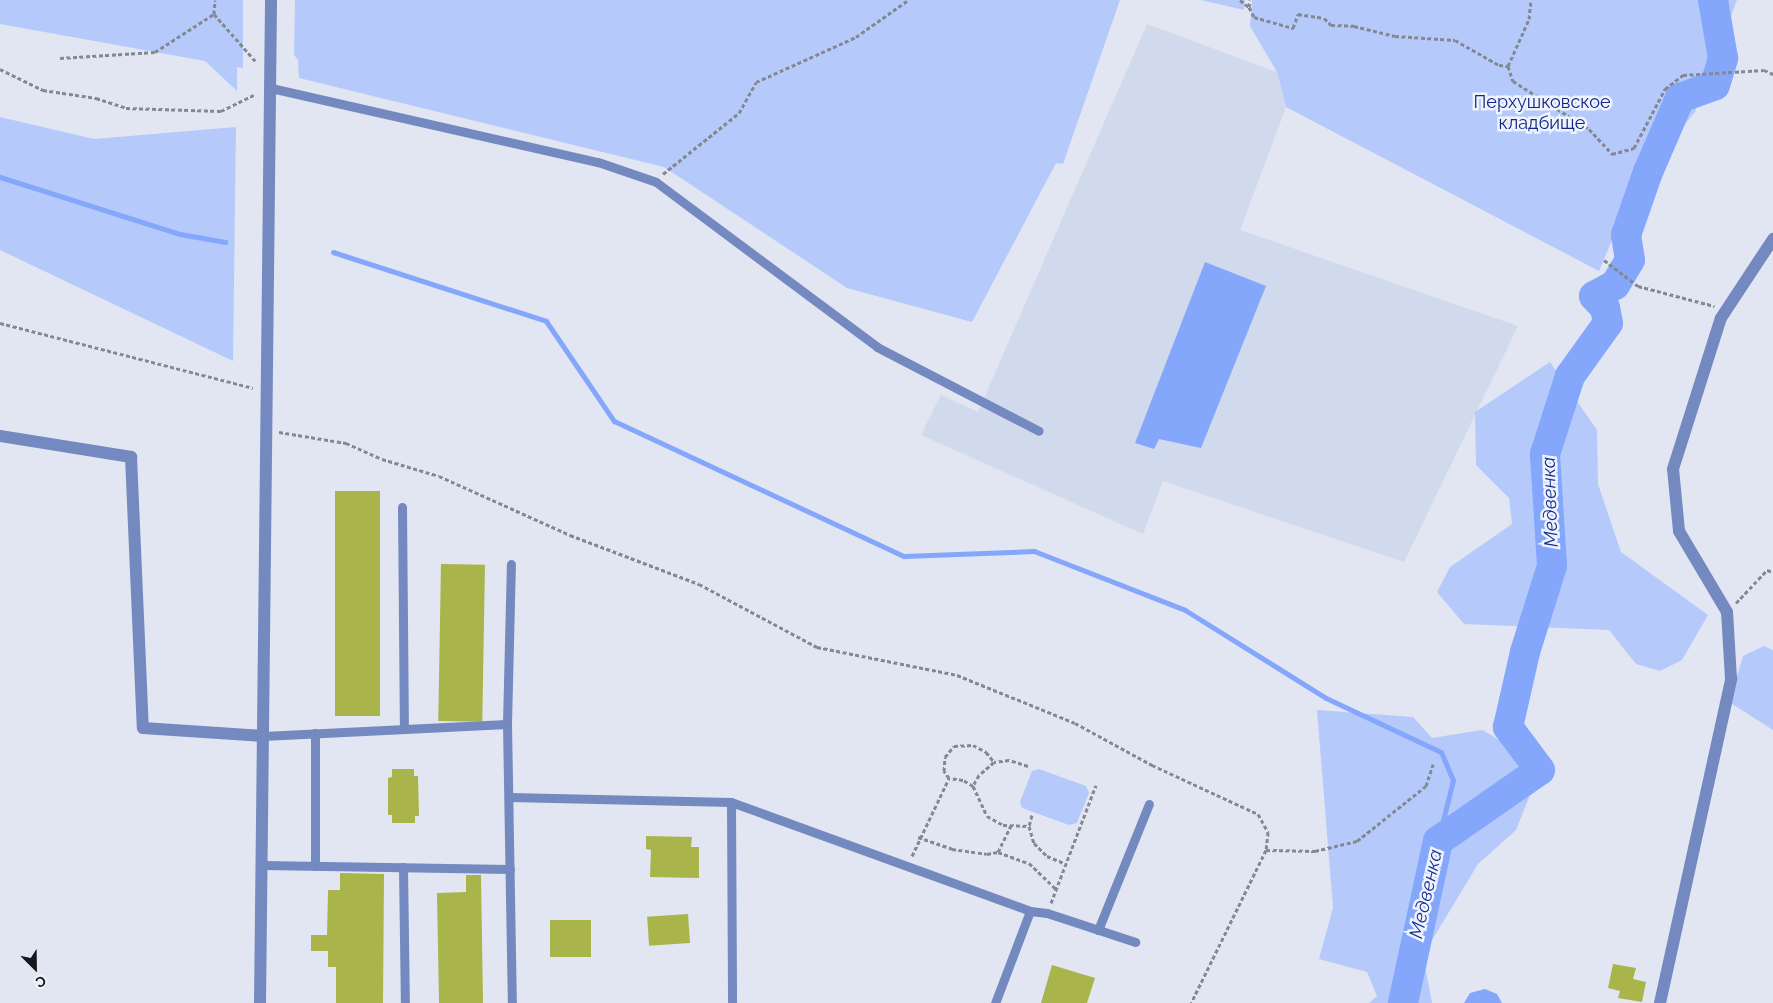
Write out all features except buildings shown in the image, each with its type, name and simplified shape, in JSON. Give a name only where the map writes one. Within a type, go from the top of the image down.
[{"type":"street","points":[[260,1003],[271,0]]},
{"type":"street","points":[[1660,1003],[1731,679],[1727,612],[1679,531],[1673,469],[1721,318],[1773,239]]},
{"type":"street","points":[[0,436],[131,456],[143,728],[263,736]]},
{"type":"lane","points":[[270,83],[598,162],[656,182],[877,347],[1039,431]]},
{"type":"lane","points":[[402,507],[404,729]]},
{"type":"lane","points":[[511,564],[507,724],[512,1003]]},
{"type":"lane","points":[[263,736],[507,724]]},
{"type":"lane","points":[[315,733],[315,866]]},
{"type":"lane","points":[[508,797],[731,802],[1030,911],[1047,912],[1135,942]]},
{"type":"lane","points":[[731,802],[732,1003]]},
{"type":"lane","points":[[1098,930],[1149,804]]},
{"type":"lane","points":[[262,865],[510,868]]},
{"type":"lane","points":[[403,867],[405,1003]]},
{"type":"lane","points":[[995,1003],[1030,911]]},
{"type":"path","points":[[0,68],[43,90],[96,98],[126,108],[221,111],[270,83],[214,14],[215,0]]},
{"type":"path","points":[[656,182],[739,113],[756,82],[856,37],[908,0]]},
{"type":"path","points":[[1240,0],[1244,6],[1249,7]]},
{"type":"path","points":[[1250,0],[1249,7],[1254,17],[1293,28],[1298,14],[1324,18],[1331,26],[1354,26],[1395,36],[1455,40],[1499,65],[1508,66]]},
{"type":"path","points":[[1531,0],[1529,19],[1508,66],[1513,81],[1589,129],[1612,154],[1634,148],[1665,89],[1683,75],[1764,70],[1773,74]]},
{"type":"path","points":[[60,58],[155,52],[214,14]]},
{"type":"path","points":[[1604,260],[1638,286],[1727,309]]},
{"type":"path","points":[[0,323],[119,351],[267,392]]},
{"type":"path","points":[[266,430],[346,443],[382,459],[439,476],[570,535],[700,584],[817,647],[957,674],[1075,723],[1152,765],[1258,814],[1268,832],[1266,850],[1191,1003]]},
{"type":"path","points":[[1727,612],[1767,570],[1773,572]]},
{"type":"path","points":[[994,762],[986,752],[973,745],[954,746],[945,757],[944,771],[949,778],[963,780],[973,786],[987,816],[1011,826],[1028,826]]},
{"type":"path","points":[[973,786],[979,775],[994,762],[1009,760],[1028,766]]},
{"type":"path","points":[[1266,850],[1315,851],[1357,841],[1426,786],[1433,764]]},
{"type":"path","points":[[908,867],[918,837],[949,778]]},
{"type":"path","points":[[1047,912],[1096,785]]},
{"type":"path","points":[[1032,815],[1028,826],[1034,843],[1041,850],[1066,864]]},
{"type":"path","points":[[998,852],[1011,826]]},
{"type":"path","points":[[918,837],[972,853],[998,852],[1029,863],[1056,889]]},
{"type":"shaded area","points":[[1147,24],[1277,72],[1286,107],[1240,230],[1518,326],[1404,562],[1163,481],[1143,534],[921,435],[941,395],[978,412]]},
{"type":"green space","points":[[0,0],[243,0],[243,68],[237,67],[237,91],[205,61],[0,24]]},
{"type":"green space","points":[[295,0],[1120,0],[1063,164],[1056,163],[972,322],[847,288],[664,167],[299,78],[298,60],[294,55]]},
{"type":"green space","points":[[1201,0],[1245,0],[1244,10]]},
{"type":"green space","name":"Перхушковское кладбище","points":[[1252,0],[1737,0],[1695,112],[1656,158],[1647,157],[1599,271],[1286,107],[1277,72],[1250,26]]},
{"type":"green space","points":[[0,117],[94,139],[236,127],[233,361],[0,250]]},
{"type":"green space","points":[[1550,362],[1597,430],[1598,484],[1621,552],[1708,615],[1682,660],[1660,671],[1636,664],[1609,630],[1464,624],[1437,592],[1450,567],[1512,524],[1509,498],[1476,465],[1475,412]]},
{"type":"green space","points":[[1764,646],[1773,650],[1773,730],[1729,702],[1743,656]]},
{"type":"green space","points":[[1317,710],[1413,717],[1432,738],[1482,730],[1505,743],[1532,790],[1516,830],[1478,864],[1423,955],[1432,1003],[1369,1003],[1377,996],[1367,972],[1319,959],[1333,908]]},
{"type":"green space","points":[[1039,769],[1086,786],[1089,793],[1077,823],[1069,825],[1022,808],[1020,802],[1032,771]]},
{"type":"water","points":[[1205,262],[1266,286],[1201,448],[1159,439],[1154,449],[1135,443]]},
{"type":"water","points":[[1485,989],[1497,994],[1502,1003],[1464,1003],[1470,993]]},
{"type":"waterway","name":"Медвенка","points":[[1403,1003],[1438,841],[1540,770],[1508,727],[1525,652],[1552,566],[1545,454],[1570,376],[1608,323],[1605,308],[1594,296],[1615,285],[1630,260],[1626,235],[1648,172],[1680,98],[1715,85],[1723,58],[1713,0]]},
{"type":"waterway","points":[[0,177],[180,234],[225,242]]},
{"type":"waterway","points":[[333,252],[546,321],[614,421],[904,556],[1034,551],[1185,610],[1326,698],[1441,752],[1453,780],[1438,841]]}]
